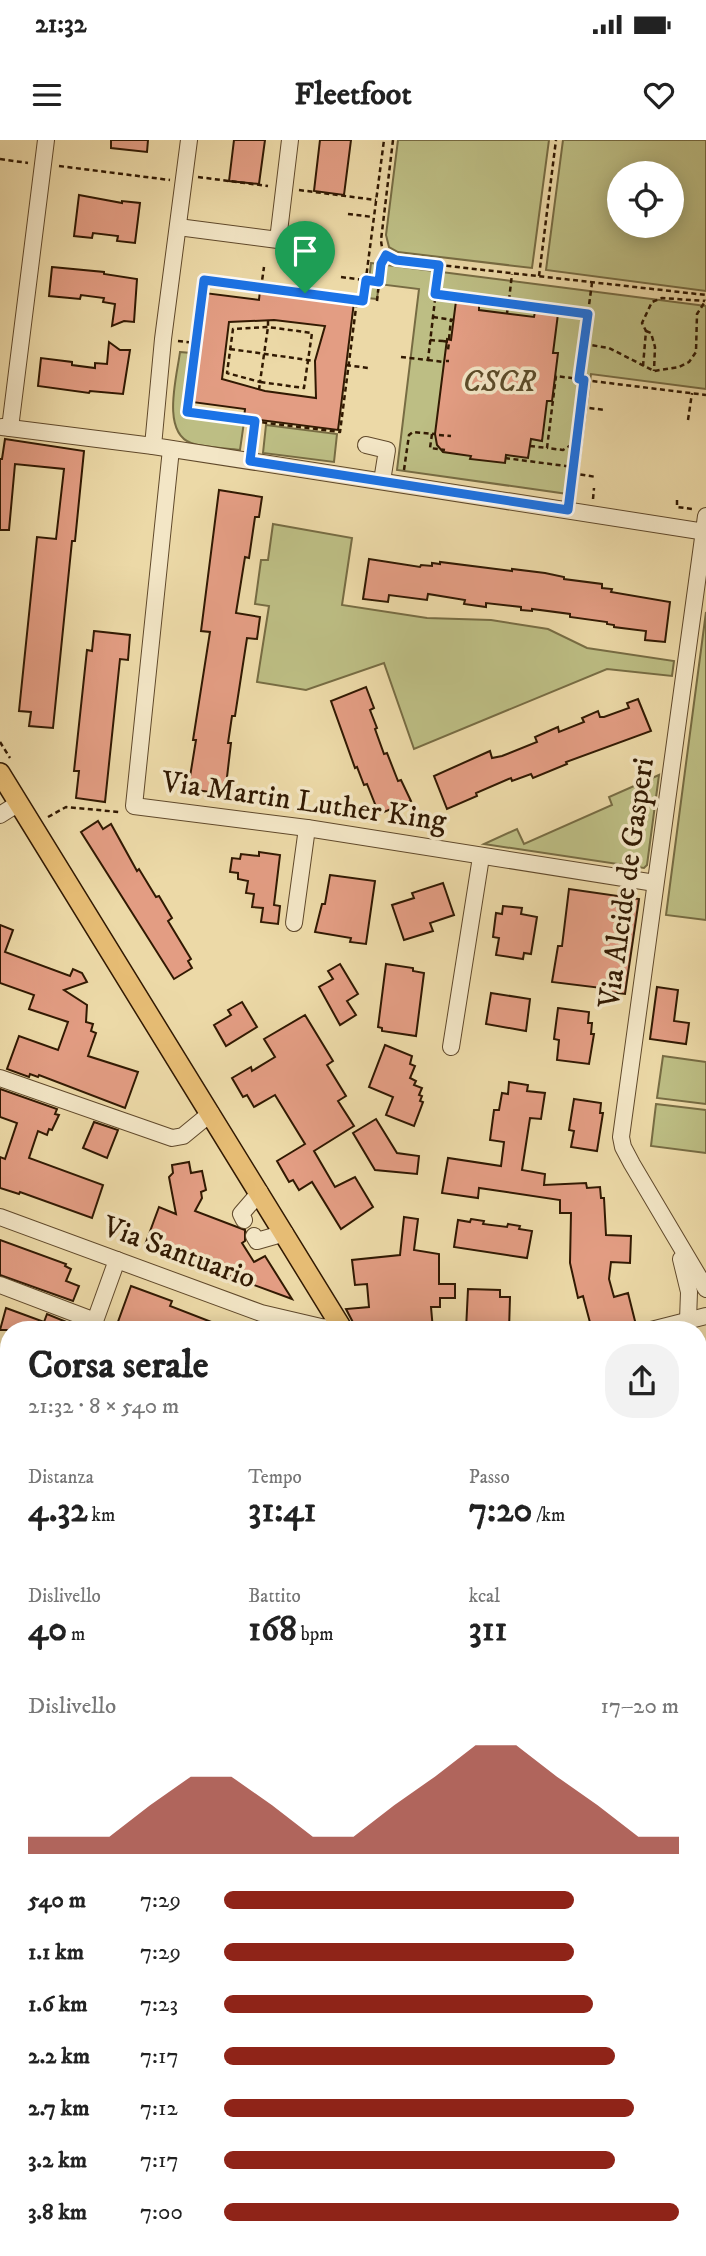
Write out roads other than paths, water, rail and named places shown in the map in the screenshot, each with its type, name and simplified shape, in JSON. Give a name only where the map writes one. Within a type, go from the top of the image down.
[{"type":"main road","points":[[0,773],[338,1321]]},
{"type":"street","points":[[46,140],[5,427],[152,446],[568,510],[703,522]]},
{"type":"street","points":[[152,446],[189,140]]},
{"type":"street","points":[[178,227],[278,240],[290,140]]},
{"type":"street","points":[[366,445],[387,450],[382,481],[366,445]]},
{"type":"street","name":"Via Martin Luther King","points":[[171,449],[134,806],[307,828],[655,883]]},
{"type":"street","name":"Via Alcide de Gasperi","points":[[703,522],[621,1137],[628,1155],[706,1289]]},
{"type":"street","points":[[0,815],[19,803]]},
{"type":"street","points":[[294,923],[307,828]]},
{"type":"street","points":[[452,1047],[481,857]]},
{"type":"street","points":[[0,1078],[172,1138],[183,1136],[211,1113]]},
{"type":"street","points":[[244,1220],[241,1214],[260,1192]]},
{"type":"street","name":"Via Santuario","points":[[0,1217],[281,1321]]},
{"type":"street","name":"Via Alcide de Gasperi","points":[[671,1231],[689,1292],[695,1306],[706,1315]]},
{"type":"street","points":[[254,1236],[257,1241],[285,1233]]},
{"type":"street","points":[[0,1285],[95,1321],[117,1260]]},
{"type":"street","name":"Via Alcide de Gasperi","points":[[688,1320],[689,1292]]},
{"type":"street","points":[[684,1321],[706,1315]]},
{"type":"park label","name":"CSCR","points":[[499,382]]}]
